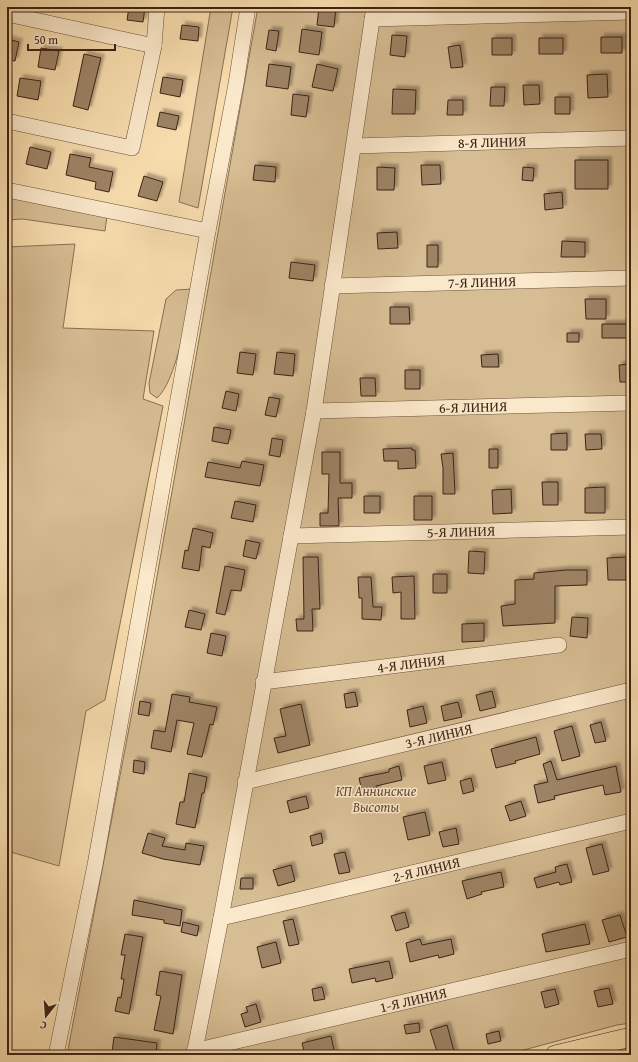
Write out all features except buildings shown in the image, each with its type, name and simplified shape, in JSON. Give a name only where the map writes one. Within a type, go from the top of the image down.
[{"type":"main road","points":[[555,1055],[631,1037]]},
{"type":"street","points":[[7,121],[132,148],[154,46],[157,7]]},
{"type":"street","points":[[56,1055],[95,866],[208,231],[236,84],[248,7]]},
{"type":"street","points":[[194,1053],[221,918],[263,682],[314,411],[373,13],[631,12]]},
{"type":"street","points":[[7,14],[154,46]]},
{"type":"street","name":"8-Я ЛИНИЯ","points":[[354,146],[631,138]]},
{"type":"street","points":[[7,190],[208,231]]},
{"type":"street","name":"7-Я ЛИНИЯ","points":[[332,286],[631,278]]},
{"type":"street","name":"6-Я ЛИНИЯ","points":[[314,411],[631,403]]},
{"type":"street","name":"5-Я ЛИНИЯ","points":[[291,536],[631,527]]},
{"type":"street","name":"4-Я ЛИНИЯ","points":[[263,682],[559,645]]},
{"type":"street","name":"3-Я ЛИНИЯ","points":[[245,782],[631,690]]},
{"type":"street","name":"2-Я ЛИНИЯ","points":[[221,918],[631,821]]},
{"type":"street","name":"1-Я ЛИНИЯ","points":[[194,1053],[631,948]]},
{"type":"green space","points":[[211,7],[233,7],[198,208],[179,202]]},
{"type":"green space","name":"КП Аннинские Высоты","points":[[258,7],[631,7],[631,1023],[617,1025],[505,1055],[67,1055],[145,644]]},
{"type":"green space","points":[[7,197],[107,216],[105,231],[23,219],[7,220]]},
{"type":"green space","points":[[75,244],[63,328],[154,331],[143,399],[163,406],[105,700],[86,711],[59,866],[7,851],[7,247]]},
{"type":"green space","points":[[193,289],[175,363],[164,390],[157,398],[150,393],[149,383],[166,299],[176,290]]}]
